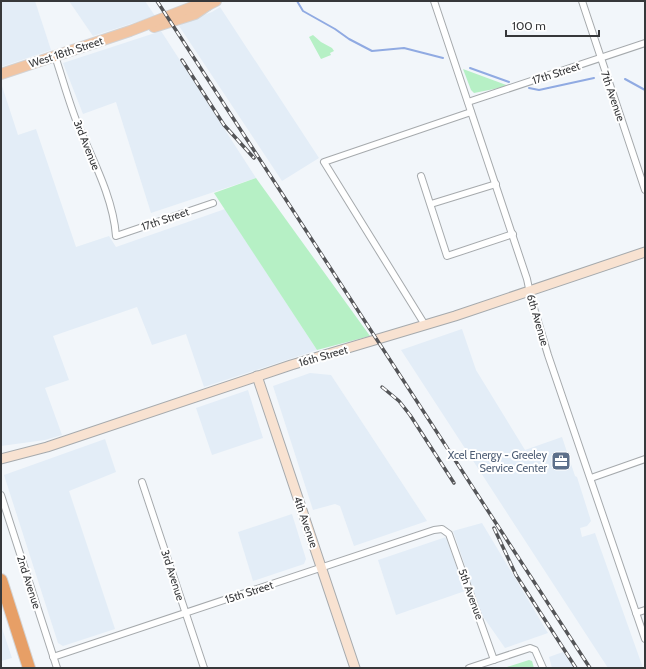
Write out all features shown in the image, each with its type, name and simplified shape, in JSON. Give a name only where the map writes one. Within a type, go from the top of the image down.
[{"type":"highway","points":[[1,580],[29,668]]},
{"type":"main road","name":"West 18th Street","points":[[1,74],[130,31],[150,28],[196,14],[212,3]]},
{"type":"main road","name":"16th Street","points":[[1,459],[47,447],[257,376],[425,325],[645,252]]},
{"type":"main road","name":"4th Avenue","points":[[257,376],[355,668]]},
{"type":"street","name":"6th Avenue","points":[[434,1],[528,279],[529,291],[548,355],[645,639]]},
{"type":"street","name":"7th Avenue","points":[[582,1],[645,190]]},
{"type":"street","name":"17th Street","points":[[468,102],[645,43]]},
{"type":"street","name":"3rd Avenue","points":[[55,56],[75,118],[110,202],[116,236]]},
{"type":"street","points":[[425,325],[324,162],[471,112]]},
{"type":"street","points":[[421,176],[448,256],[512,234]]},
{"type":"street","points":[[431,204],[496,184]]},
{"type":"street","name":"17th Street","points":[[116,236],[213,203]]},
{"type":"street","points":[[591,478],[645,459]]},
{"type":"street","name":"3rd Avenue","points":[[142,482],[204,668]]},
{"type":"street","name":"2nd Avenue","points":[[1,495],[57,668]]},
{"type":"street","name":"15th Street","points":[[53,657],[434,530],[442,529],[445,531]]},
{"type":"street","name":"5th Avenue","points":[[445,531],[449,534],[494,660]]},
{"type":"street","points":[[636,613],[645,610]]},
{"type":"street","points":[[469,668],[530,648],[536,650],[543,668]]},
{"type":"shaded area","points":[[1,1],[35,1],[51,50],[1,67]]},
{"type":"shaded area","points":[[69,1],[145,1],[155,16],[93,36]]},
{"type":"shaded area","points":[[220,7],[319,158],[282,181],[179,26],[188,20],[212,12]]},
{"type":"shaded area","points":[[161,31],[256,178],[151,213],[116,102],[83,114],[63,63]]},
{"type":"shaded area","points":[[1,83],[18,135],[36,129],[76,247],[109,236],[116,247],[225,209],[317,350],[204,387],[186,334],[152,345],[137,307],[53,336],[69,380],[45,388],[62,435],[45,440],[1,446]]},
{"type":"shaded area","points":[[462,329],[476,370],[525,450],[562,437],[591,521],[587,526],[580,528],[582,537],[595,533],[643,668],[608,668],[401,350]]},
{"type":"shaded area","points":[[310,373],[331,375],[427,521],[354,546],[340,506],[335,504],[313,510],[273,386]]},
{"type":"shaded area","points":[[248,390],[263,438],[212,455],[196,408]]},
{"type":"shaded area","points":[[105,439],[116,472],[69,491],[115,629],[63,646],[58,643],[4,475]]},
{"type":"shaded area","points":[[292,514],[306,559],[304,564],[253,581],[238,532]]},
{"type":"shaded area","points":[[482,523],[548,633],[505,648],[482,615],[453,531]]},
{"type":"shaded area","points":[[446,537],[465,591],[396,615],[378,560]]},
{"type":"shaded area","points":[[1,625],[12,658],[1,661]]},
{"type":"shaded area","points":[[563,652],[574,668],[552,668],[549,657]]},
{"type":"green space","points":[[313,35],[321,42],[332,48],[334,51],[330,53],[331,55],[321,59],[309,37]]},
{"type":"green space","points":[[463,69],[509,86],[474,93],[471,90]]},
{"type":"green space","points":[[256,178],[370,336],[317,350],[214,193]]},
{"type":"green space","points":[[529,660],[532,661],[534,668],[504,668]]},
{"type":"waterway","points":[[297,1],[303,11],[372,51],[404,48],[443,58]]},
{"type":"waterway","points":[[470,68],[509,82]]},
{"type":"waterway","points":[[529,88],[539,90],[594,78]]},
{"type":"waterway","points":[[625,79],[645,90]]},
{"type":"railway","points":[[157,1],[590,668]]},
{"type":"railway","points":[[182,60],[224,125],[254,158]]},
{"type":"railway","points":[[382,387],[399,401],[410,415],[454,483]]},
{"type":"railway","points":[[494,528],[516,575],[576,668]]},
{"type":"place","name":"Xcel Energy - Greeley Service Center","points":[[561,461]]}]
